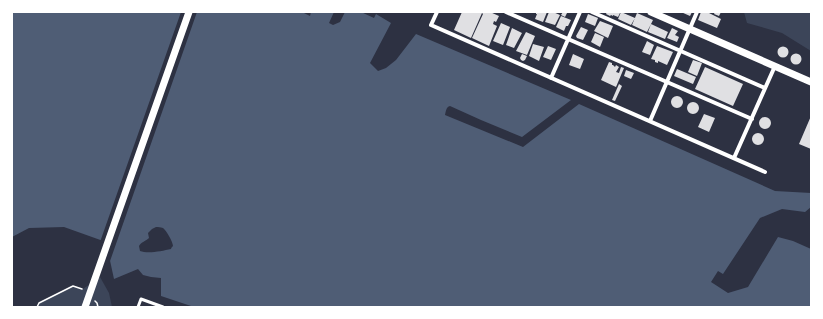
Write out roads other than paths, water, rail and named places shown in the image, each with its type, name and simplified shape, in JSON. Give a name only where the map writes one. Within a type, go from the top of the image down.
[{"type":"street","points":[[85,307],[189,12]]},
{"type":"street","points":[[437,12],[431,25],[765,172]]},
{"type":"street","points":[[506,12],[752,119]]},
{"type":"street","points":[[551,78],[580,12]]},
{"type":"street","points":[[592,12],[766,88]]},
{"type":"street","points":[[651,12],[811,82]]},
{"type":"street","points":[[650,121],[697,12]]},
{"type":"street","points":[[734,158],[775,66]]},
{"type":"lane","points":[[138,307],[141,299],[162,307]]}]
